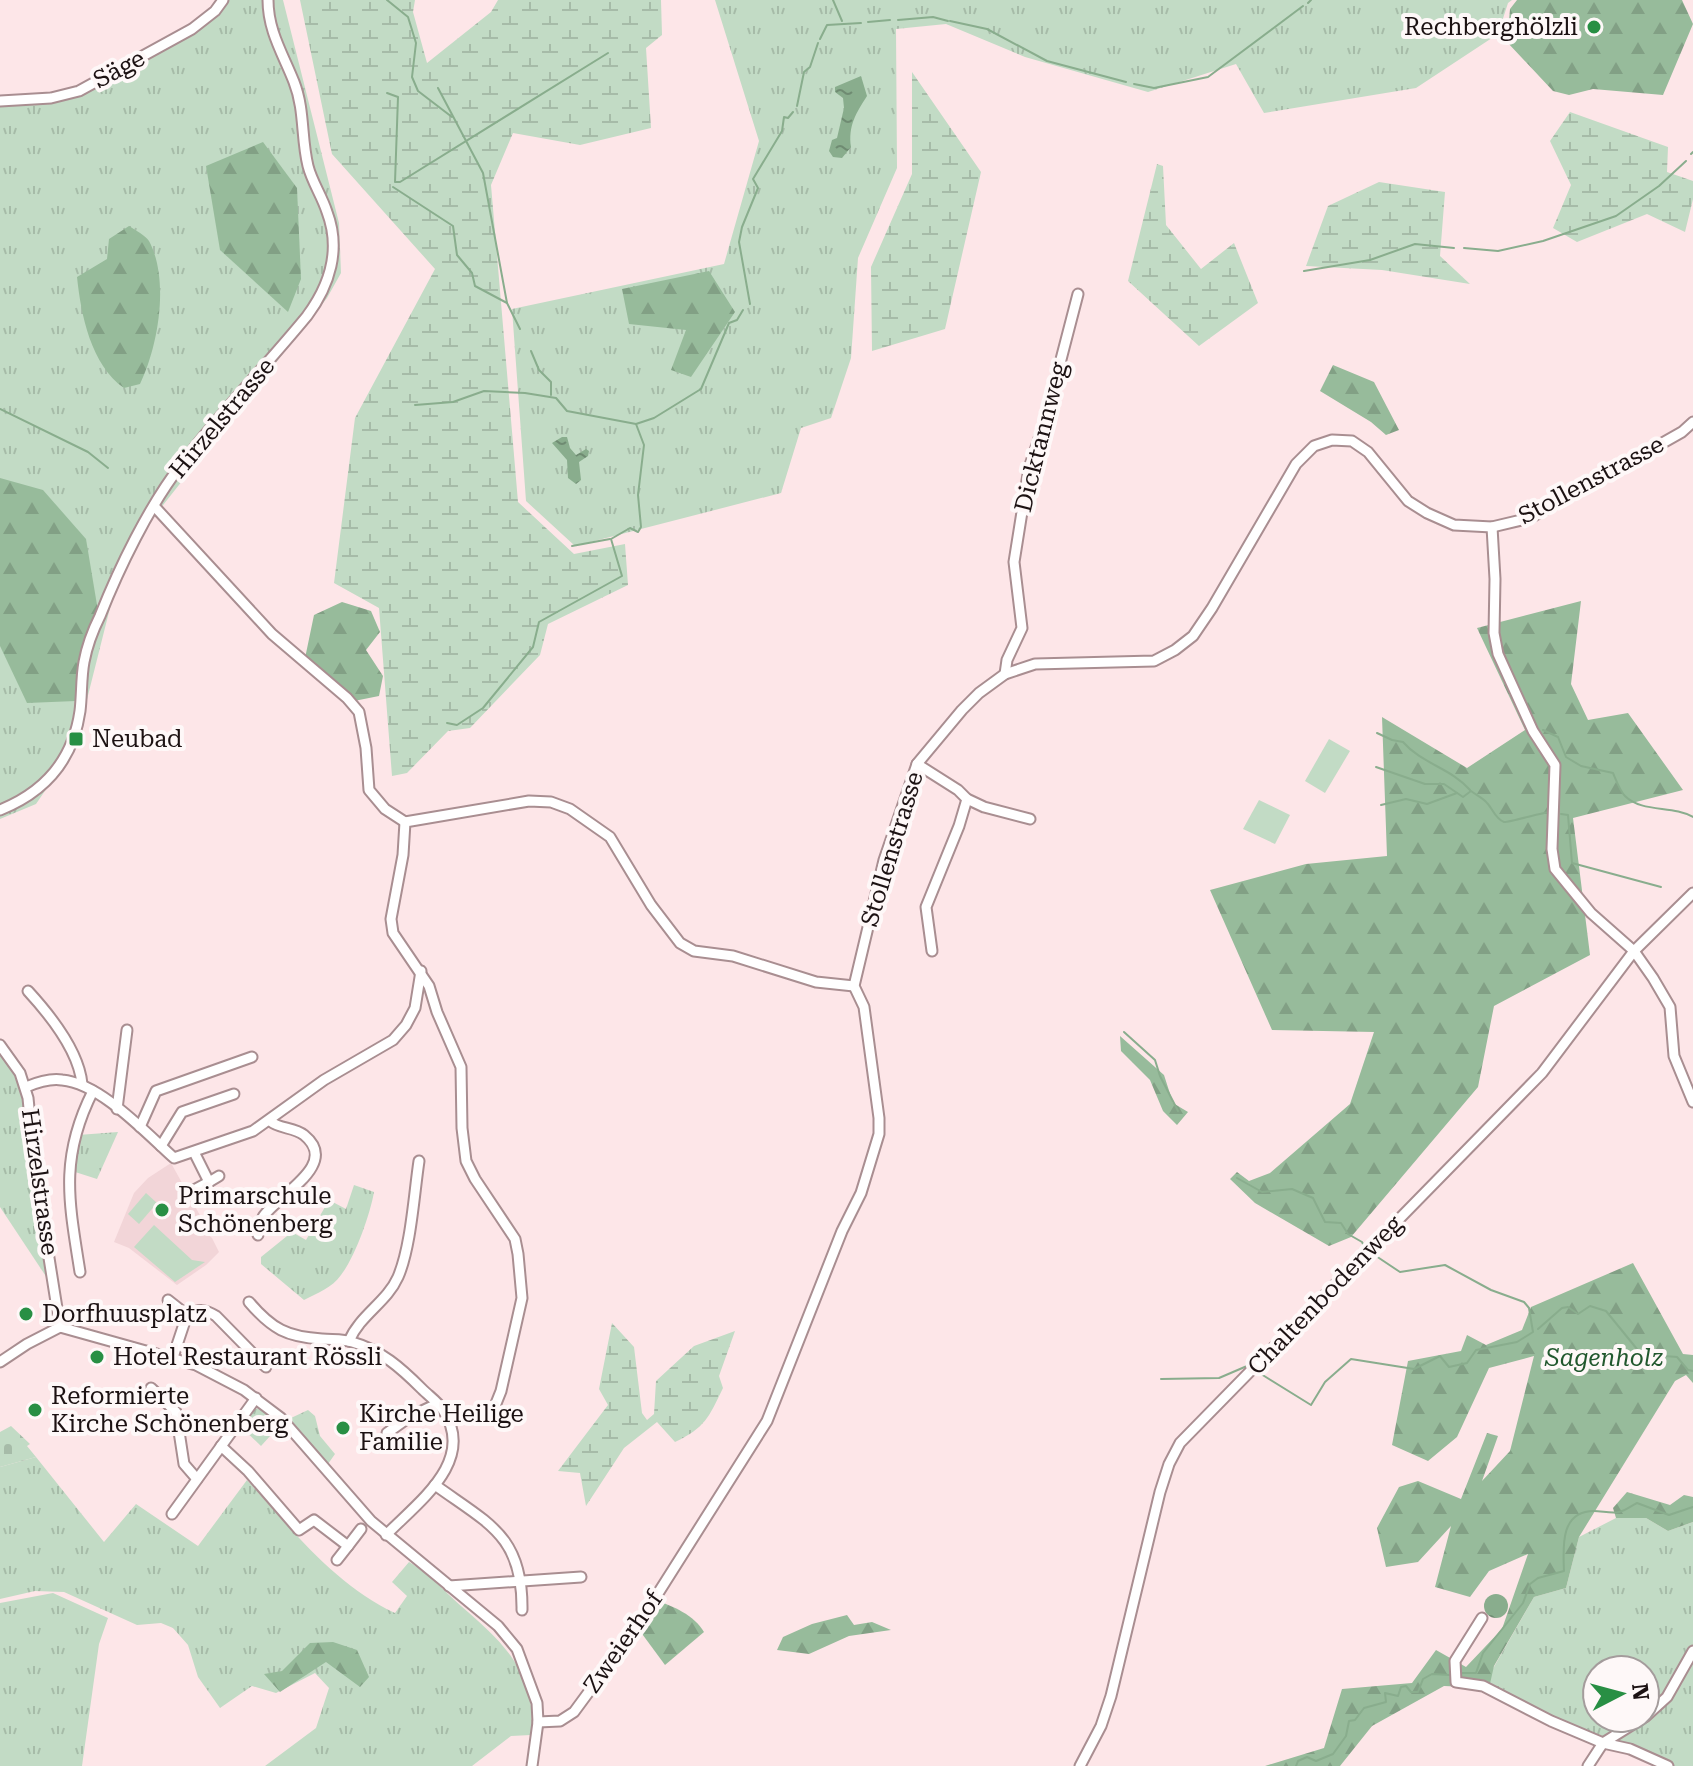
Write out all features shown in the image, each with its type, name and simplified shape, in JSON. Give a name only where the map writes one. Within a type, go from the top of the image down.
[{"type":"street","name":"Säge","points":[[0,101],[51,98],[79,91],[192,29],[215,11],[223,0]]},
{"type":"street","name":"Hirzelstrasse","points":[[0,810],[25,799],[43,786],[65,755],[80,713],[84,659],[95,628],[154,506],[180,466],[307,316],[320,297],[331,268],[331,225],[308,169],[302,107],[272,30],[268,0]]},
{"type":"street","name":"Dicktannweg","points":[[1005,674],[1007,660],[1022,628],[1014,562],[1029,468],[1045,421],[1078,294]]},
{"type":"street","name":"Stollenstrasse","points":[[854,986],[884,860],[917,764],[962,710],[1005,674],[1035,664],[1154,661],[1175,650],[1193,636],[1296,464],[1314,446],[1332,440],[1352,441],[1368,452],[1408,501],[1427,513],[1454,525],[1492,527],[1530,518],[1553,506],[1682,432],[1693,422]]},
{"type":"street","points":[[154,506],[272,634],[347,698],[359,712],[369,790],[385,809],[405,822],[529,801],[551,802],[579,815],[610,837],[651,905],[680,943],[694,951],[733,956],[816,982],[854,986]]},
{"type":"street","points":[[1492,527],[1495,643],[1533,731],[1555,765],[1552,849],[1555,869],[1591,913],[1634,951],[1670,1007],[1674,1056],[1693,1102]]},
{"type":"street","points":[[917,764],[967,799],[984,807],[1030,819]]},
{"type":"street","points":[[932,951],[926,907],[967,799]]},
{"type":"street","points":[[405,822],[403,855],[391,919],[393,933],[429,986],[461,1067],[466,1161],[515,1239],[518,1254],[522,1298],[501,1391],[491,1416]]},
{"type":"street","name":"Chaltenbodenweg","points":[[1080,1766],[1101,1726],[1111,1696],[1160,1492],[1180,1443],[1542,1073],[1634,951],[1693,893]]},
{"type":"street","points":[[26,1087],[61,1079],[82,1084],[140,1127],[174,1158],[253,1131],[324,1080],[393,1040],[415,1008],[421,971]]},
{"type":"street","name":"Zweierhof","points":[[538,1722],[560,1721],[574,1712],[638,1625],[767,1421],[871,1165],[879,1134],[864,1007],[854,986]]},
{"type":"street","points":[[28,991],[61,1034],[80,1072],[82,1084]]},
{"type":"street","points":[[117,1109],[127,1030]]},
{"type":"street","name":"Hirzelstrasse","points":[[0,1045],[11,1058],[26,1087],[35,1170],[60,1327]]},
{"type":"street","points":[[140,1127],[156,1091],[252,1057]]},
{"type":"street","points":[[80,1272],[68,1198],[68,1176],[79,1124],[93,1091]]},
{"type":"street","points":[[161,1146],[182,1112],[234,1094]]},
{"type":"street","points":[[258,1235],[261,1219],[311,1173],[314,1163],[310,1142],[302,1133],[273,1125],[270,1121]]},
{"type":"street","points":[[194,1152],[209,1182]]},
{"type":"street","points":[[349,1341],[359,1323],[386,1295],[398,1277],[419,1161]]},
{"type":"street","points":[[194,1190],[219,1176]]},
{"type":"street","points":[[168,1300],[187,1315]]},
{"type":"street","points":[[249,1302],[264,1319],[298,1338],[349,1341],[375,1350],[398,1365],[437,1404],[452,1428],[455,1447],[448,1468],[386,1535]]},
{"type":"street","points":[[173,1357],[187,1315],[206,1309],[266,1367]]},
{"type":"street","points":[[0,1362],[60,1327],[173,1357],[225,1378],[256,1398],[293,1430],[355,1506],[498,1626],[517,1649],[536,1696],[538,1722],[532,1766]]},
{"type":"street","points":[[151,1388],[176,1412],[184,1464],[197,1479]]},
{"type":"street","points":[[172,1514],[256,1398]]},
{"type":"street","points":[[387,1433],[411,1416],[437,1404]]},
{"type":"street","points":[[221,1446],[248,1471],[299,1530],[314,1520],[348,1546]]},
{"type":"street","points":[[435,1485],[490,1525],[508,1544],[523,1581],[522,1610]]},
{"type":"street","points":[[337,1560],[361,1529]]},
{"type":"street","points":[[449,1586],[581,1577]]},
{"type":"street","points":[[1482,1618],[1455,1661],[1456,1682],[1483,1686],[1551,1721],[1668,1766]]},
{"type":"street","points":[[1661,1702],[1693,1651]]},
{"type":"street","points":[[1588,1766],[1603,1743],[1617,1734]]},
{"type":"shaded area","name":"Primarschule Schönenberg","points":[[171,1163],[207,1228],[204,1231],[212,1238],[219,1252],[177,1285],[129,1248],[114,1242],[134,1193],[148,1178]]},
{"type":"green space","points":[[223,0],[283,0],[339,223],[341,273],[327,298],[152,519],[113,596],[75,747],[36,804],[0,819],[0,101],[80,91],[192,29]]},
{"type":"green space","points":[[300,0],[415,0],[413,12],[427,63],[491,12],[498,0],[661,0],[662,35],[646,48],[651,128],[580,145],[513,133],[491,185],[518,502],[574,554],[625,544],[628,585],[548,624],[540,655],[470,728],[448,731],[407,773],[392,776],[379,608],[334,583],[355,418],[435,269],[332,154]]},
{"type":"green space","points":[[715,0],[1512,0],[1508,3],[1498,34],[1416,88],[1264,113],[1236,64],[1148,92],[1025,57],[946,24],[896,29],[897,168],[858,258],[851,358],[831,418],[801,428],[781,493],[575,546],[526,501],[512,309],[724,264],[759,141]]},
{"type":"green space","points":[[1517,0],[1682,0],[1693,24],[1663,95],[1593,89],[1569,95],[1553,91],[1507,42],[1510,9]]},
{"type":"green space","points":[[912,72],[981,172],[945,329],[872,351],[871,267],[912,174]]},
{"type":"green space","points":[[1570,112],[1668,147],[1667,172],[1693,181],[1693,199],[1685,232],[1647,214],[1577,242],[1553,228],[1571,185],[1550,141]]},
{"type":"green space","points":[[263,142],[297,188],[301,279],[288,312],[220,250],[206,166]]},
{"type":"green space","points":[[1157,164],[1163,166],[1166,225],[1201,269],[1234,243],[1258,303],[1199,346],[1128,281]]},
{"type":"green space","points":[[1379,182],[1445,192],[1440,256],[1470,284],[1382,270],[1306,266],[1328,206]]},
{"type":"green space","points":[[129,226],[149,241],[159,275],[160,294],[156,333],[146,369],[140,384],[124,388],[103,366],[96,353],[81,307],[77,277],[107,259],[109,239]]},
{"type":"green space","points":[[709,271],[735,312],[691,377],[671,370],[686,330],[629,324],[622,289]]},
{"type":"green space","points":[[1333,365],[1374,382],[1399,430],[1386,435],[1371,422],[1320,391]]},
{"type":"green space","points":[[0,478],[43,490],[86,539],[98,611],[76,701],[27,703],[0,646]]},
{"type":"green space","points":[[1581,601],[1571,684],[1588,720],[1628,713],[1683,790],[1573,818],[1590,955],[1494,1006],[1478,1087],[1351,1237],[1329,1246],[1255,1203],[1230,1179],[1237,1172],[1249,1181],[1270,1173],[1350,1104],[1374,1032],[1272,1030],[1210,890],[1306,864],[1387,856],[1382,717],[1467,768],[1525,730],[1477,628]]},
{"type":"green space","points":[[342,602],[371,611],[380,632],[366,650],[383,676],[379,696],[349,702],[304,663],[314,615]]},
{"type":"green space","points":[[1329,739],[1350,751],[1325,793],[1305,781]]},
{"type":"green space","points":[[1259,800],[1290,815],[1275,844],[1243,829]]},
{"type":"green space","points":[[1120,1036],[1164,1075],[1173,1103],[1188,1112],[1177,1125],[1163,1111],[1150,1080],[1121,1051]]},
{"type":"green space","points":[[0,1053],[26,1087],[55,1290],[0,1207]]},
{"type":"green space","points":[[118,1132],[97,1179],[72,1171],[78,1135]]},
{"type":"green space","points":[[354,1185],[374,1192],[357,1247],[337,1280],[304,1300],[261,1264],[261,1257],[292,1232],[306,1240],[329,1200],[346,1209]]},
{"type":"green space","points":[[146,1193],[157,1203],[139,1224],[128,1214]]},
{"type":"green space","points":[[154,1225],[192,1260],[205,1262],[175,1282],[134,1247]]},
{"type":"green space","name":"Sagenholz","points":[[1633,1263],[1683,1354],[1693,1355],[1693,1383],[1686,1375],[1675,1381],[1579,1537],[1566,1588],[1534,1597],[1494,1666],[1489,1688],[1444,1686],[1372,1726],[1340,1766],[1265,1766],[1324,1748],[1342,1689],[1412,1683],[1436,1650],[1466,1667],[1502,1629],[1528,1554],[1489,1571],[1470,1597],[1435,1587],[1451,1526],[1418,1562],[1386,1567],[1377,1528],[1399,1487],[1418,1481],[1461,1499],[1487,1433],[1498,1436],[1482,1481],[1510,1451],[1534,1356],[1489,1368],[1457,1437],[1428,1461],[1392,1445],[1408,1361],[1461,1351],[1467,1335],[1486,1345],[1522,1330],[1531,1307]]},
{"type":"green space","points":[[612,1323],[634,1347],[642,1413],[647,1420],[654,1414],[656,1381],[694,1346],[735,1331],[719,1376],[723,1388],[705,1421],[675,1442],[657,1422],[624,1448],[586,1506],[580,1473],[558,1471],[608,1405],[599,1389]]},
{"type":"green space","points":[[258,1408],[281,1424],[261,1446],[240,1426]]},
{"type":"green space","points":[[308,1410],[315,1416],[320,1436],[335,1454],[328,1464],[290,1422],[291,1418]]},
{"type":"green space","points":[[11,1426],[30,1444],[27,1446],[36,1457],[0,1467],[0,1432]]},
{"type":"green space","points":[[36,1457],[104,1542],[136,1504],[198,1546],[247,1480],[333,1571],[373,1601],[395,1613],[407,1596],[392,1582],[409,1562],[491,1633],[514,1661],[529,1694],[531,1735],[511,1736],[472,1766],[265,1766],[316,1728],[329,1688],[315,1673],[276,1693],[252,1686],[220,1708],[198,1677],[188,1645],[173,1628],[161,1623],[137,1625],[64,1592],[35,1591],[0,1599],[0,1467]]},
{"type":"green space","points":[[1627,1492],[1670,1505],[1684,1495],[1693,1497],[1693,1522],[1668,1531],[1646,1518],[1616,1518],[1613,1508]]},
{"type":"green space","points":[[1616,1518],[1646,1518],[1668,1531],[1693,1522],[1693,1766],[1668,1766],[1584,1734],[1661,1734],[1661,1654],[1581,1654],[1581,1733],[1483,1686],[1534,1597],[1566,1588],[1579,1537]]},
{"type":"green space","points":[[53,1593],[108,1618],[99,1644],[82,1766],[0,1766],[0,1603]]},
{"type":"green space","points":[[655,1600],[689,1616],[704,1632],[665,1665],[637,1627]]},
{"type":"green space","points":[[847,1615],[854,1625],[872,1622],[891,1630],[849,1636],[809,1654],[777,1650],[783,1637],[812,1624]]},
{"type":"green space","points":[[333,1642],[357,1650],[369,1677],[360,1687],[326,1662],[280,1692],[264,1674],[282,1671],[310,1643]]},
{"type":"water","points":[[861,76],[867,96],[854,120],[851,147],[842,158],[833,157],[829,151],[832,140],[837,138],[844,108],[843,98],[835,92],[835,87]]},
{"type":"water","points":[[567,437],[576,455],[586,449],[589,451],[588,456],[579,462],[581,480],[576,484],[568,478],[567,460],[552,443]]},
{"type":"water","points":[[1496,1594],[1507,1601],[1508,1606],[1501,1617],[1496,1618],[1485,1611],[1484,1606],[1491,1595]]},
{"type":"waterway","points":[[387,0],[408,17],[416,43],[412,77],[418,91],[452,117]]},
{"type":"waterway","points":[[833,0],[842,21]]},
{"type":"waterway","points":[[1308,3],[1311,0]]},
{"type":"waterway","points":[[1134,84],[1154,88],[1208,77],[1303,6]]},
{"type":"waterway","points":[[898,20],[933,17],[948,21]]},
{"type":"waterway","points":[[868,22],[890,20]]},
{"type":"waterway","points":[[950,21],[987,29],[1047,61],[1126,82]]},
{"type":"waterway","points":[[820,39],[827,25],[861,23]]},
{"type":"waterway","points":[[797,106],[804,72],[810,67],[818,43]]},
{"type":"waterway","points":[[387,93],[398,97],[395,182],[400,182],[608,53]]},
{"type":"waterway","points":[[438,88],[483,173],[507,303],[520,329]]},
{"type":"waterway","points":[[750,304],[739,242],[742,227],[758,188],[753,179],[782,131],[784,117],[788,118],[793,112]]},
{"type":"waterway","points":[[1464,248],[1498,251],[1543,241],[1616,216],[1659,186],[1686,161]]},
{"type":"waterway","points":[[393,187],[453,226],[457,255],[472,273],[475,286],[507,303]]},
{"type":"waterway","points":[[1304,271],[1370,260],[1415,244],[1454,248]]},
{"type":"waterway","points":[[415,405],[453,402],[484,391],[525,393],[556,398],[567,411],[636,424],[654,418],[701,389],[729,323],[737,320],[743,310]]},
{"type":"waterway","points":[[531,351],[539,370],[551,382],[551,395]]},
{"type":"waterway","points":[[0,409],[88,452],[108,468]]},
{"type":"waterway","points":[[447,723],[457,725],[483,708],[533,647],[539,622],[622,576],[611,539],[630,528],[638,532],[641,527],[638,495],[644,445],[636,424]]},
{"type":"waterway","points":[[572,546],[610,539]]},
{"type":"waterway","points":[[1543,730],[1558,737],[1566,757],[1581,766],[1613,773],[1621,791],[1632,801],[1693,817]]},
{"type":"waterway","points":[[1377,733],[1403,742],[1470,790]]},
{"type":"waterway","points":[[1376,767],[1425,784],[1444,784],[1463,797],[1471,791],[1504,822],[1549,812]]},
{"type":"waterway","points":[[1381,805],[1406,799],[1427,804],[1457,793]]},
{"type":"waterway","points":[[1561,814],[1568,815],[1572,863],[1661,887]]},
{"type":"waterway","points":[[1124,1032],[1155,1060],[1178,1111]]},
{"type":"waterway","points":[[1237,1178],[1262,1192],[1292,1189],[1313,1198],[1325,1222],[1341,1223],[1348,1234],[1362,1242],[1365,1248]]},
{"type":"waterway","points":[[1261,1374],[1311,1405],[1325,1382],[1351,1359],[1414,1369],[1440,1356],[1449,1367],[1467,1363],[1476,1350],[1517,1342],[1533,1332],[1529,1308],[1524,1302],[1491,1290],[1445,1265],[1400,1272],[1373,1254]]},
{"type":"waterway","points":[[1538,1329],[1562,1308],[1568,1307],[1578,1314],[1590,1306],[1606,1311],[1641,1354],[1677,1357],[1688,1370],[1693,1371]]},
{"type":"waterway","points":[[1161,1379],[1219,1378],[1247,1366]]},
{"type":"waterway","points":[[1460,1673],[1476,1673],[1483,1653],[1523,1603],[1530,1584],[1538,1578],[1564,1571],[1564,1541],[1569,1524],[1575,1517],[1594,1511],[1619,1512],[1637,1503],[1669,1515],[1693,1507]]},
{"type":"waterway","points":[[1296,1766],[1298,1761],[1307,1757],[1316,1761],[1333,1754],[1346,1736],[1349,1721],[1355,1720],[1364,1708],[1386,1702],[1385,1693],[1398,1696],[1401,1687],[1406,1686],[1411,1692],[1418,1692],[1423,1679],[1432,1674],[1450,1675]]},
{"type":"place","name":"Rechberghölzli","points":[[1594,27]]},
{"type":"place","name":"Neubad","points":[[76,739]]},
{"type":"place","name":"Primarschule Schönenberg","points":[[162,1210]]},
{"type":"place","name":"Dorfhuusplatz","points":[[26,1314]]},
{"type":"place","name":"Hotel Restaurant Rössli","points":[[97,1357]]},
{"type":"place","name":"Reformierte Kirche Schönenberg","points":[[35,1410]]},
{"type":"place","name":"Kirche Heilige Familie","points":[[343,1428]]}]
